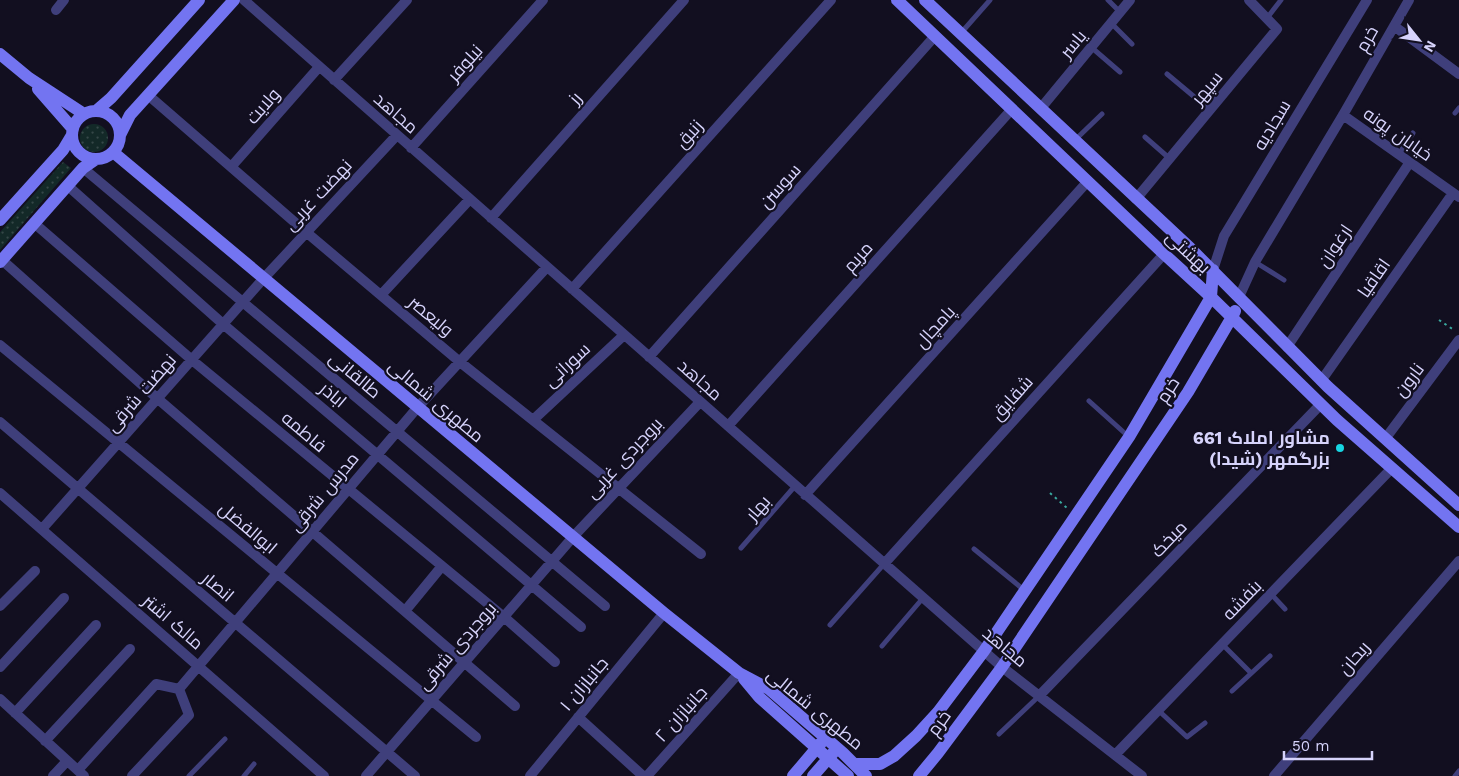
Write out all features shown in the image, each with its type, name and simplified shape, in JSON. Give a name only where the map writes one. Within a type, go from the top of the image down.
[{"type":"street","points":[[56,10],[64,0]]},
{"type":"street","points":[[0,220],[64,150],[79,118],[111,98],[199,0]]},
{"type":"street","points":[[120,135],[130,115],[234,0]]},
{"type":"street","name":"مجاهد","points":[[244,0],[984,651],[1142,776]]},
{"type":"street","points":[[334,80],[407,0]]},
{"type":"street","name":"نیلوفر","points":[[412,148],[543,0]]},
{"type":"street","name":"رز","points":[[492,218],[684,0]]},
{"type":"street","name":"زنبق","points":[[572,289],[831,0]]},
{"type":"street","name":"بهشتی","points":[[897,0],[1211,297],[1321,404],[1459,527]]},
{"type":"street","name":"بهشتی","points":[[925,0],[1213,270],[1321,381],[1459,505]]},
{"type":"street","name":"یاسر","points":[[1041,108],[1130,0]]},
{"type":"street","points":[[1250,0],[1267,18]]},
{"type":"street","name":"خرم","points":[[919,776],[1002,666],[1188,392],[1232,318],[1239,297],[1255,262],[1409,0]]},
{"type":"street","name":"سجادیه","points":[[1213,270],[1224,236],[1363,2]]},
{"type":"street","name":"سپهر","points":[[1136,199],[1277,29],[1267,18]]},
{"type":"street","points":[[1394,26],[1459,74]]},
{"type":"street","name":"سوسن","points":[[648,357],[935,36]]},
{"type":"street","points":[[0,54],[29,78],[90,112],[104,112],[116,121],[119,128],[120,141],[113,152],[96,159],[89,158],[77,149],[72,132],[29,78]]},
{"type":"street","name":"ولایت","points":[[231,167],[320,67]]},
{"type":"street","name":"ولیعصر","points":[[148,95],[460,362],[701,554]]},
{"type":"street","name":"مریم","points":[[728,426],[1012,109]]},
{"type":"street","name":"خیابان پونه","points":[[1343,115],[1456,195]]},
{"type":"street","name":"نهضت غربی","points":[[264,278],[397,135]]},
{"type":"street","name":"مطهری شمالی","points":[[113,152],[664,614],[739,673],[769,689],[837,747],[866,776]]},
{"type":"street","points":[[96,159],[83,168],[1,261],[158,399],[515,706]]},
{"type":"street","name":"ارغوان","points":[[1287,347],[1410,162]]},
{"type":"street","name":"طالقانی","points":[[83,168],[605,606]]},
{"type":"street","name":"پامچال","points":[[805,495],[1088,181]]},
{"type":"street","name":"اباذر","points":[[68,186],[223,324],[581,627]]},
{"type":"street","name":"اقاقیا","points":[[1321,381],[1456,195]]},
{"type":"street","points":[[381,295],[470,199]]},
{"type":"street","name":"فاطمه","points":[[34,223],[192,360],[504,617],[555,662]]},
{"type":"street","name":"شقایق","points":[[884,564],[1164,254]]},
{"type":"street","name":"مدرس شرقی","points":[[179,689],[417,408],[547,267]]},
{"type":"street","name":"خرم","points":[[855,764],[880,764],[894,756],[938,712],[984,651],[1129,437],[1211,297],[1213,270]]},
{"type":"street","name":"نهضت شرقی","points":[[42,530],[264,278]]},
{"type":"street","name":"سورانی","points":[[533,420],[624,334]]},
{"type":"street","name":"نارون","points":[[1385,439],[1459,340]]},
{"type":"street","name":"ابوالفضل","points":[[0,345],[476,737]]},
{"type":"street","name":"بروجردی غربی","points":[[572,537],[700,402]]},
{"type":"street","name":"میخک","points":[[1039,696],[1321,404]]},
{"type":"street","name":"انصار","points":[[0,422],[415,776]]},
{"type":"street","name":"بنفشه","points":[[1115,755],[1392,468]]},
{"type":"street","name":"مالک اشتر","points":[[0,493],[324,776]]},
{"type":"street","name":"بروجردی شرقی","points":[[366,776],[572,537]]},
{"type":"street","name":"ریحان","points":[[1274,776],[1459,561]]},
{"type":"street","points":[[405,611],[442,566]]},
{"type":"street","points":[[0,606],[35,571]]},
{"type":"street","points":[[0,667],[64,598]]},
{"type":"street","name":"جانبازان ۱","points":[[530,776],[664,614]]},
{"type":"street","points":[[15,713],[96,625]]},
{"type":"street","points":[[45,740],[130,649]]},
{"type":"street","name":"مطهری شمالی","points":[[739,673],[759,698],[848,776]]},
{"type":"street","name":"جانبازان ۲","points":[[647,776],[739,673]]},
{"type":"street","points":[[0,699],[81,773],[156,684],[179,689],[190,715],[132,776]]},
{"type":"street","points":[[578,717],[643,776]]},
{"type":"street","points":[[793,776],[825,737]]},
{"type":"street","points":[[813,776],[837,747]]},
{"type":"street","points":[[53,776],[67,760]]},
{"type":"lane","points":[[961,33],[990,0]]},
{"type":"lane","points":[[1108,0],[1120,12]]},
{"type":"lane","points":[[1267,18],[1281,0]]},
{"type":"lane","points":[[1111,23],[1132,44]]},
{"type":"lane","points":[[1091,47],[1120,72]]},
{"type":"lane","points":[[1168,74],[1210,110]]},
{"type":"lane","points":[[1455,113],[1459,108]]},
{"type":"lane","points":[[1075,140],[1102,114]]},
{"type":"lane","points":[[1399,155],[1413,133]]},
{"type":"lane","points":[[1145,137],[1170,158]]},
{"type":"lane","points":[[1255,262],[1284,280]]},
{"type":"lane","points":[[1088,401],[1129,437]]},
{"type":"lane","name":"بهار","points":[[741,548],[795,486]]},
{"type":"lane","points":[[974,549],[1025,590]]},
{"type":"lane","points":[[830,625],[884,564]]},
{"type":"lane","points":[[1271,594],[1285,609]]},
{"type":"lane","points":[[882,646],[923,598]]},
{"type":"lane","points":[[1222,644],[1251,673]]},
{"type":"lane","points":[[1232,691],[1270,656]]},
{"type":"lane","points":[[999,734],[1039,696]]},
{"type":"lane","points":[[1158,710],[1187,737],[1205,723]]},
{"type":"lane","points":[[189,776],[224,739]]},
{"type":"lane","points":[[244,776],[254,764]]},
{"type":"lane","points":[[1455,776],[1459,771]]},
{"type":"path","points":[[1439,320],[1459,333]]},
{"type":"path","points":[[1050,493],[1076,516]]},
{"type":"green space","points":[[94,124],[104,128],[108,138],[104,148],[94,152],[84,148],[80,138],[84,128]]},
{"type":"green space","points":[[63,162],[71,168],[0,250],[0,232]]},
{"type":"place","name":"مشاور املاک 661 بزرگمهر (شیدا)","points":[[1340,448]]}]
